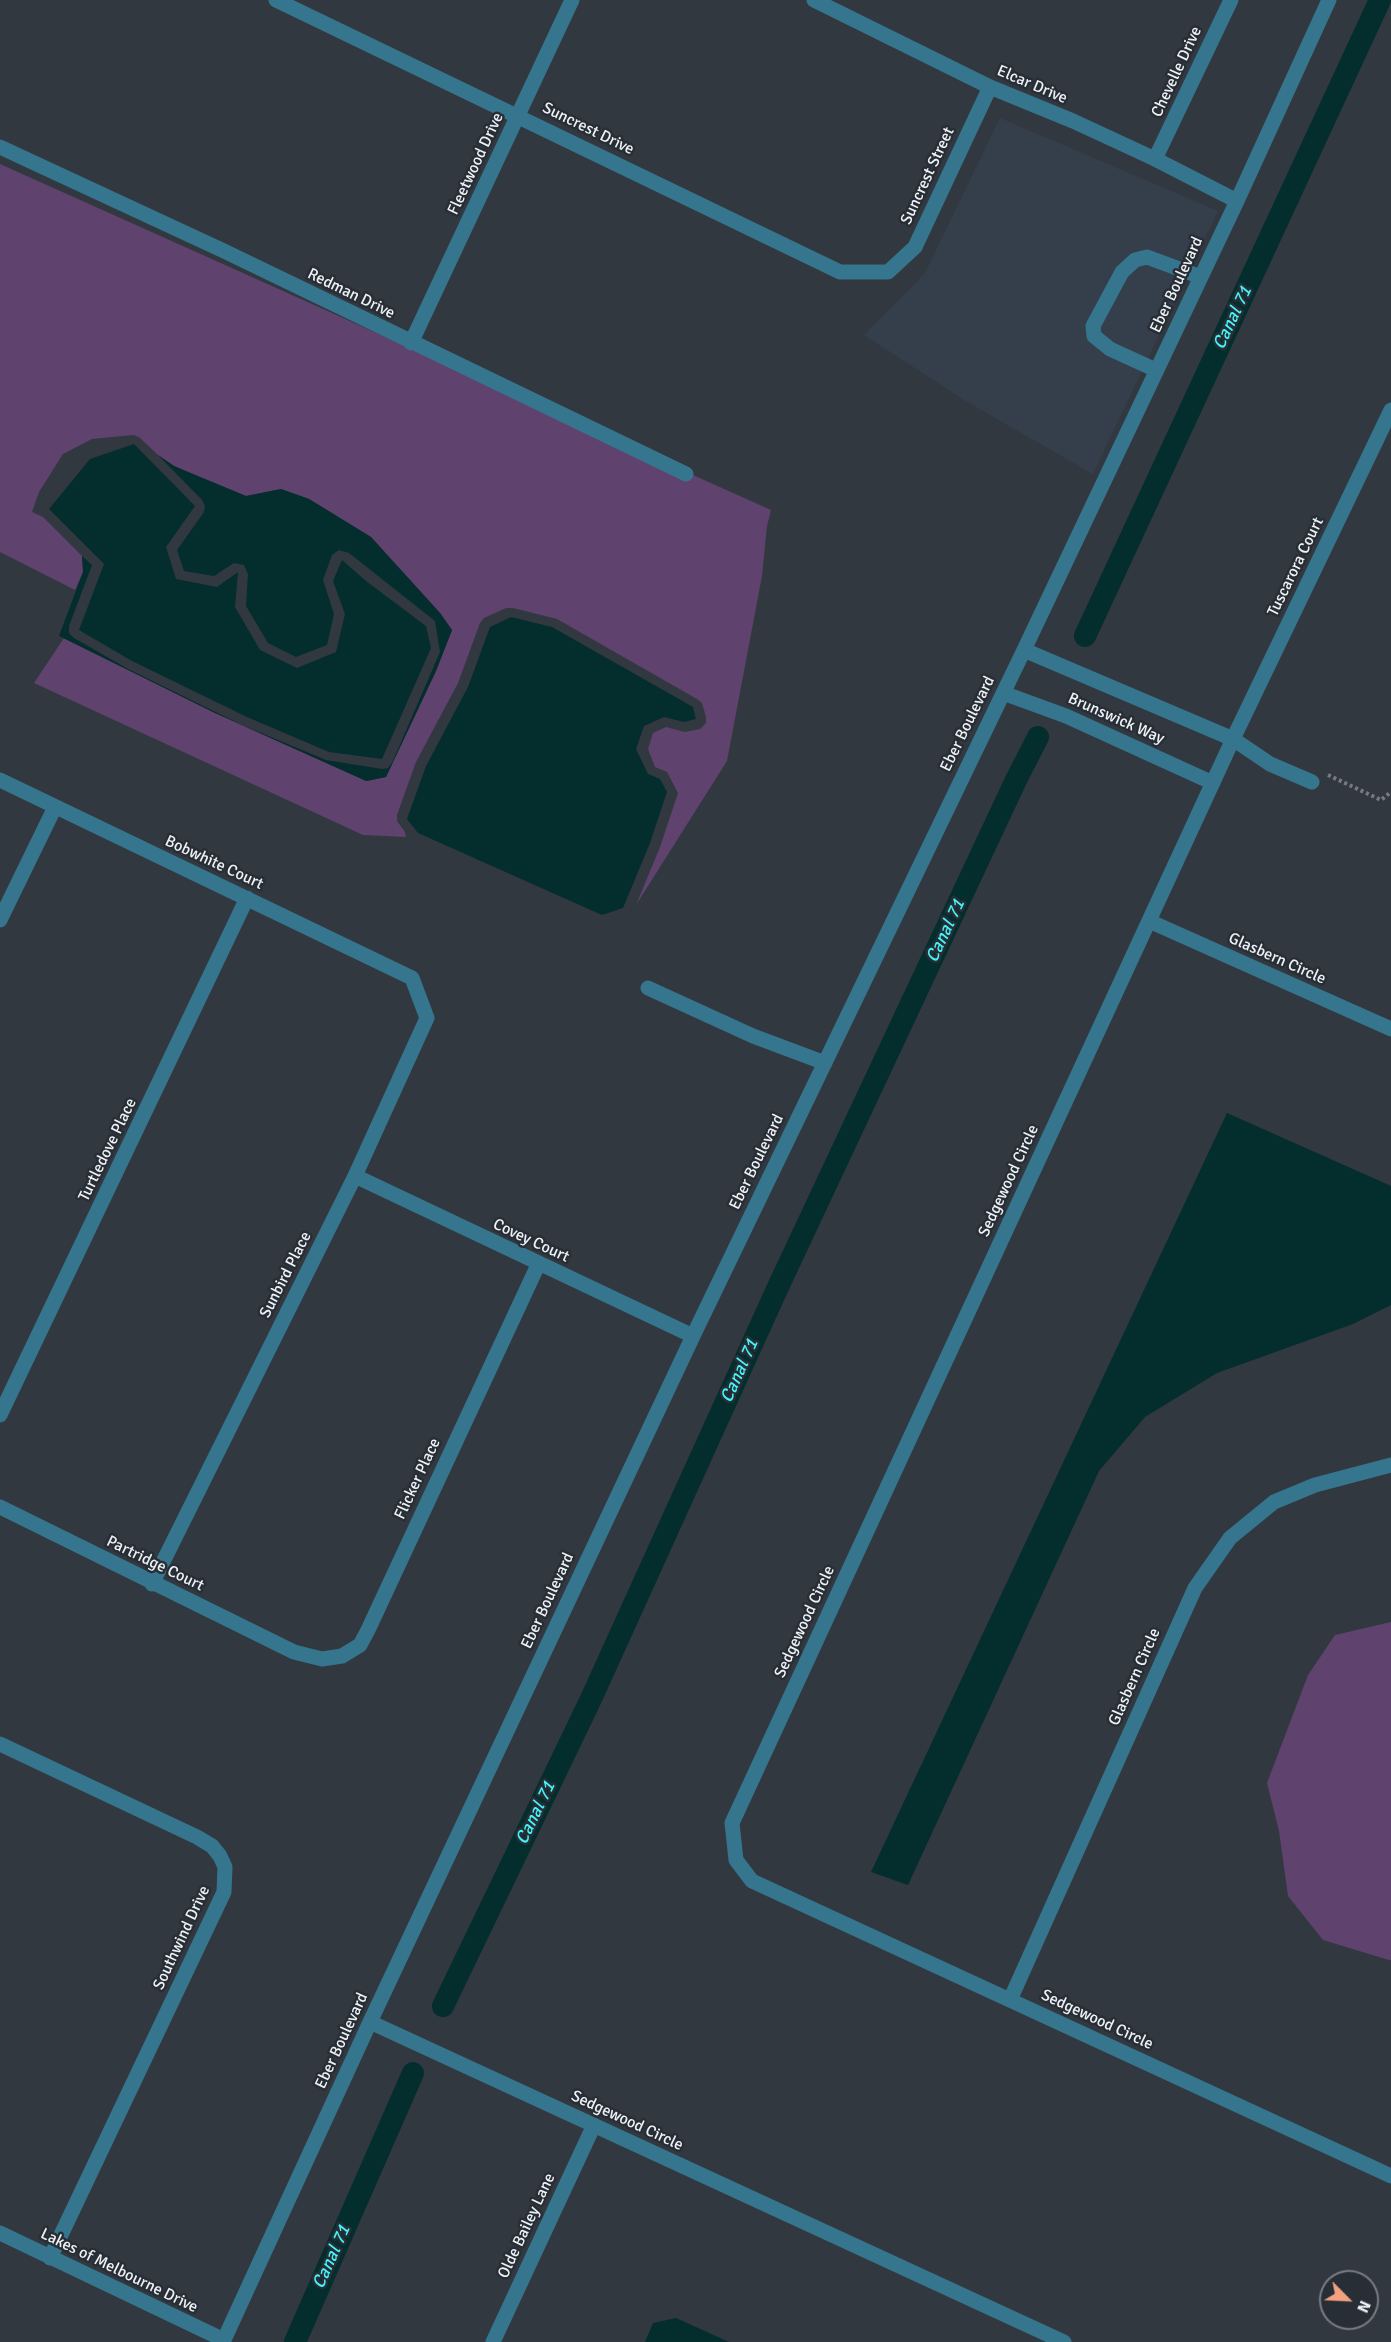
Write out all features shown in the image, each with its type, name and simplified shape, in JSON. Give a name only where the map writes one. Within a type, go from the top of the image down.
[{"type":"street","name":"Suncrest Drive","points":[[276,0],[840,272],[888,272]]},
{"type":"street","name":"Fleetwood Drive","points":[[411,343],[572,0]]},
{"type":"street","name":"Elcar Drive","points":[[814,0],[990,87],[1155,159],[1237,201]]},
{"type":"street","name":"Chevelle Drive","points":[[1155,159],[1231,0]]},
{"type":"street","name":"Eber Boulevard","points":[[223,2341],[370,2022],[693,1336],[1024,650],[1237,201],[1329,0]]},
{"type":"street","name":"Suncrest Street","points":[[888,272],[915,247],[990,87]]},
{"type":"street","name":"Redman Drive","points":[[0,147],[224,251],[686,474]]},
{"type":"street","points":[[1156,370],[1110,349],[1094,336],[1094,326],[1122,272],[1135,260],[1147,257],[1201,277]]},
{"type":"street","name":"Tuscarora Court","points":[[1233,739],[1391,410]]},
{"type":"street","name":"Brunswick Way","points":[[1024,650],[1233,739],[1270,764],[1318,777]]},
{"type":"street","name":"Brunswick Way","points":[[1003,693],[1066,716],[1213,783]]},
{"type":"street","name":"Sedgewood Circle","points":[[1233,739],[732,1823],[736,1860],[752,1881],[1391,2176]]},
{"type":"street","name":"Bobwhite Court","points":[[0,780],[412,978]]},
{"type":"street","points":[[0,920],[55,807]]},
{"type":"street","name":"Turtledove Place","points":[[0,1415],[247,898]]},
{"type":"street","name":"Glasbern Circle","points":[[1149,921],[1391,1029]]},
{"type":"street","name":"Sunbird Place","points":[[152,1584],[355,1176],[427,1018],[412,978]]},
{"type":"street","points":[[648,988],[753,1035],[825,1063]]},
{"type":"street","name":"Covey Court","points":[[355,1176],[538,1265],[693,1336]]},
{"type":"street","name":"Flicker Place","points":[[294,1652],[311,1657],[332,1659],[360,1645],[538,1265]]},
{"type":"street","name":"Glasbern Circle","points":[[1010,2000],[1195,1588],[1230,1538],[1274,1502],[1315,1485],[1391,1465]]},
{"type":"street","name":"Partridge Court","points":[[0,1507],[152,1584],[294,1652]]},
{"type":"street","name":"Southwind Drive","points":[[0,1744],[197,1837],[212,1846],[220,1856],[225,1868],[224,1893],[50,2258]]},
{"type":"street","name":"Sedgewood Circle","points":[[370,2022],[1064,2342]]},
{"type":"street","name":"Olde Bailey Lane","points":[[493,2342],[594,2125]]},
{"type":"street","name":"Lakes of Melbourne Drive","points":[[0,2233],[223,2341]]},
{"type":"path","points":[[1318,777],[1381,800],[1391,792]]},
{"type":"shaded area","points":[[1000,118],[1218,211],[1093,474],[964,400],[864,335],[925,273]]},
{"type":"shaded area","points":[[0,164],[771,510],[767,526],[762,576],[727,761],[636,905],[660,847],[678,793],[667,772],[655,767],[648,749],[653,733],[666,727],[685,732],[700,729],[706,723],[706,717],[702,703],[697,699],[557,619],[506,608],[484,618],[480,623],[458,683],[416,762],[397,815],[397,821],[406,837],[363,835],[34,683],[64,638],[215,713],[367,781],[386,777],[436,671],[452,630],[440,613],[371,537],[309,499],[281,489],[246,496],[174,466],[139,437],[133,435],[92,439],[63,454],[39,492],[32,512],[43,517],[82,556],[83,572],[75,590],[0,552]]},
{"type":"shaded area","points":[[134,444],[195,506],[166,547],[176,579],[217,587],[238,572],[235,607],[260,650],[297,668],[336,652],[345,614],[333,581],[342,560],[426,626],[431,648],[382,759],[329,752],[247,717],[132,661],[79,630],[104,564],[49,509],[90,459]]},
{"type":"shaded area","points":[[158,455],[174,466],[246,496],[281,489],[309,499],[371,537],[440,613],[452,630],[436,671],[386,777],[366,781],[215,713],[59,636],[83,572],[82,556],[92,565],[69,626],[69,633],[74,638],[128,669],[242,725],[326,760],[382,769],[388,768],[392,763],[440,652],[435,621],[349,553],[339,550],[332,555],[323,580],[334,614],[327,645],[296,657],[268,643],[246,606],[248,574],[244,565],[234,563],[214,576],[184,571],[177,550],[204,512],[205,506],[202,500]]},
{"type":"shaded area","points":[[511,617],[552,627],[693,707],[696,719],[684,722],[664,717],[644,726],[636,749],[648,774],[660,779],[667,792],[650,843],[623,908],[602,915],[418,833],[407,819],[426,766],[468,687],[490,627]]},
{"type":"shaded area","points":[[1227,1113],[1391,1186],[1391,1305],[1353,1324],[1217,1373],[1145,1417],[1099,1471],[908,1885],[871,1872]]},
{"type":"shaded area","points":[[1391,1622],[1391,1960],[1389,1960],[1323,1940],[1288,1896],[1279,1831],[1267,1783],[1308,1675],[1335,1635]]},
{"type":"shaded area","points":[[676,2318],[729,2342],[645,2342],[653,2323]]},
{"type":"waterway","name":"Canal 71","points":[[1085,636],[1380,0]]},
{"type":"waterway","name":"Canal 71","points":[[443,2006],[590,1701],[778,1287],[1038,737]]},
{"type":"waterway","name":"Canal 71","points":[[295,2342],[413,2073]]}]
